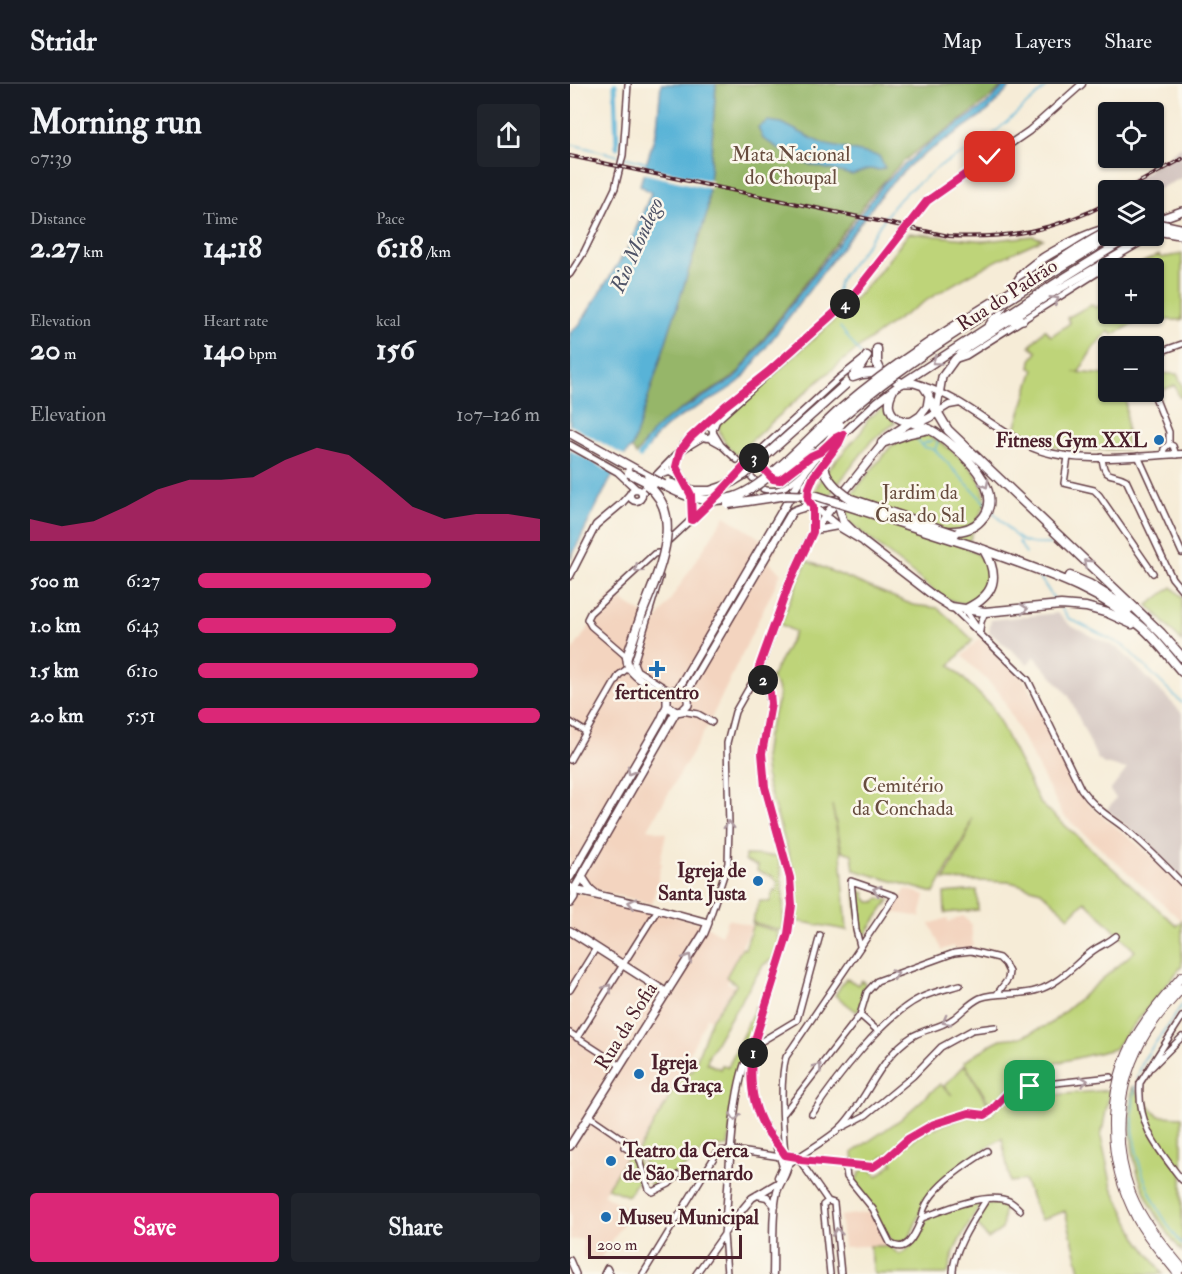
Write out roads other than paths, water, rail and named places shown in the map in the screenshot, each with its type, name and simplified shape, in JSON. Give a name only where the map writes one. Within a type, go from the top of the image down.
[{"type":"highway","points":[[1164,224],[1182,229]]},
{"type":"highway","points":[[991,327],[1023,274],[1036,263],[1077,240],[1098,234]]},
{"type":"highway","points":[[1164,234],[1182,235]]},
{"type":"highway","points":[[570,433],[650,479],[687,497],[710,501],[734,497],[759,485],[842,408],[900,363],[1098,237]]},
{"type":"highway","points":[[733,503],[756,492],[769,482],[856,405],[926,353],[1098,245]]},
{"type":"highway","points":[[877,349],[877,363],[882,374]]},
{"type":"highway","points":[[650,479],[694,491],[725,486],[745,474],[846,384],[867,356]]},
{"type":"highway","points":[[853,377],[872,372],[902,383]]},
{"type":"highway","points":[[930,400],[948,430],[1158,637],[1182,672]]},
{"type":"highway","points":[[856,405],[826,444],[824,467],[831,483],[851,499],[945,531],[979,546],[990,560],[994,573],[992,586],[985,598],[965,610]]},
{"type":"highway","points":[[910,423],[929,429],[950,443],[986,483],[991,504],[981,520],[965,530],[945,531]]},
{"type":"highway","points":[[882,443],[929,429]]},
{"type":"highway","points":[[570,439],[656,494],[664,508],[667,528],[666,543],[627,657]]},
{"type":"highway","points":[[627,475],[688,501],[704,505],[787,495],[817,496],[1059,570],[1120,602],[1182,657]]},
{"type":"highway","points":[[951,607],[985,612],[1061,605],[1086,607],[1108,613],[1158,637]]},
{"type":"main road","points":[[1164,218],[1182,211]]},
{"type":"main road","name":"Rua do Padrão","points":[[1164,229],[1182,224]]},
{"type":"main road","name":"Rua do Padrão","points":[[902,383],[1116,246]]},
{"type":"main road","name":"Rua do Padrão","points":[[936,413],[942,377],[955,359],[991,327],[1007,321],[1129,246]]},
{"type":"main road","points":[[984,314],[991,327],[988,343]]},
{"type":"main road","points":[[1007,321],[1023,320]]},
{"type":"main road","points":[[570,877],[661,720],[672,692],[806,470],[835,438],[843,434],[877,402],[902,383],[923,386],[930,400],[924,412],[882,443],[825,516]]},
{"type":"main road","points":[[893,391],[890,397],[891,411],[900,421],[910,423],[927,420],[936,413]]},
{"type":"main road","points":[[843,434],[839,443],[814,476],[809,488],[808,499],[813,507],[838,526],[865,543],[951,607]]},
{"type":"main road","points":[[572,888],[582,877],[679,712],[689,702],[686,693],[792,512],[798,507],[813,507],[837,500]]},
{"type":"main road","points":[[837,500],[843,521],[865,543]]},
{"type":"main road","points":[[627,657],[628,668],[632,672],[672,692],[686,693]]},
{"type":"main road","points":[[667,706],[679,712]]},
{"type":"main road","points":[[582,877],[596,894]]},
{"type":"main road","points":[[572,888],[708,923]]},
{"type":"main road","points":[[570,903],[574,897],[572,888]]},
{"type":"main road","name":"Rua da Sofia","points":[[570,1146],[667,993],[708,923]]},
{"type":"main road","points":[[570,931],[667,993]]},
{"type":"main road","points":[[1178,1274],[1138,1221],[1125,1195],[1116,1166],[1112,1128],[1117,1085],[1126,1057],[1146,1020],[1182,976]]},
{"type":"main road","points":[[1182,988],[1152,1024],[1132,1059],[1124,1086],[1119,1128],[1123,1164],[1131,1193],[1149,1225],[1182,1268]]},
{"type":"street","points":[[570,274],[584,252],[615,188],[623,155],[628,84]]},
{"type":"street","points":[[570,576],[596,525],[668,464],[685,443],[708,432],[725,406],[768,372],[851,298],[927,201],[1029,131],[1082,84]]},
{"type":"street","name":"Rua do Padrão","points":[[955,359],[966,356],[988,343],[1105,268],[1111,256]]},
{"type":"street","points":[[1164,350],[1182,344]]},
{"type":"street","points":[[627,657],[591,626],[587,619],[590,613],[692,520],[753,457],[838,379],[867,356]]},
{"type":"street","points":[[942,377],[949,396]]},
{"type":"street","points":[[923,386],[962,403],[1027,445],[1047,453],[1068,457],[1179,455]]},
{"type":"street","points":[[1157,402],[1168,432],[1169,444]]},
{"type":"street","points":[[936,413],[949,405],[962,403]]},
{"type":"street","points":[[708,432],[736,460]]},
{"type":"street","points":[[1169,444],[1179,455]]},
{"type":"street","points":[[1163,455],[1164,448],[1169,444]]},
{"type":"street","points":[[570,445],[627,475],[640,500],[621,504]]},
{"type":"street","points":[[650,479],[675,471],[681,450]]},
{"type":"street","points":[[753,457],[773,479],[780,480],[802,462],[820,452]]},
{"type":"street","points":[[1138,456],[1182,553]]},
{"type":"street","points":[[1068,457],[1064,483],[1094,490],[1099,495],[1153,573]]},
{"type":"street","points":[[1102,457],[1106,473],[1126,480],[1172,578],[1182,590]]},
{"type":"street","points":[[668,464],[673,463],[685,481],[692,503],[692,520]]},
{"type":"street","points":[[668,464],[667,470],[685,481]]},
{"type":"street","points":[[745,470],[777,502],[775,491]]},
{"type":"street","points":[[763,489],[775,491],[782,489],[806,470]]},
{"type":"street","points":[[634,501],[635,492]]},
{"type":"street","points":[[813,507],[813,532]]},
{"type":"street","points":[[708,923],[728,863],[727,742],[735,712],[758,672],[789,584],[813,532],[825,516]]},
{"type":"street","points":[[813,532],[821,528],[838,526]]},
{"type":"street","points":[[672,692],[637,670],[634,663],[666,558],[675,536]]},
{"type":"street","points":[[654,554],[658,553],[666,558]]},
{"type":"street","points":[[951,607],[1028,680],[1081,789],[1092,804],[1159,859],[1182,883]]},
{"type":"street","points":[[965,610],[980,633]]},
{"type":"street","points":[[980,633],[985,612]]},
{"type":"street","points":[[570,760],[619,675],[628,668]]},
{"type":"street","points":[[726,1274],[724,1234],[740,1084],[746,1059],[757,1035],[788,934],[792,905],[790,878],[765,787],[762,753],[771,704],[767,685],[758,672]]},
{"type":"street","points":[[689,702],[698,714],[712,722]]},
{"type":"street","points":[[679,712],[698,714]]},
{"type":"street","points":[[570,722],[586,732]]},
{"type":"street","points":[[770,1187],[781,1173],[783,1166],[783,1072],[786,1057],[895,896],[850,881],[860,946]]},
{"type":"street","points":[[577,1038],[658,909]]},
{"type":"street","points":[[754,1043],[767,1038],[796,1020],[820,935]]},
{"type":"street","points":[[773,1274],[775,1206],[781,1181],[788,1165],[799,1159],[806,1151],[822,1143],[841,1127],[857,1109],[893,1053],[906,1041],[951,1020],[979,999],[997,994],[1005,996],[1020,994],[1055,983],[1097,948],[1107,944],[1116,936]]},
{"type":"street","points":[[570,990],[596,948]]},
{"type":"street","points":[[783,1114],[860,1015],[867,992],[877,981],[964,951],[999,958],[1005,964],[1009,972],[1008,979],[997,994]]},
{"type":"street","points":[[812,1114],[830,1088],[878,1031],[905,1007],[920,998],[960,985]]},
{"type":"street","points":[[860,1015],[878,1031]]},
{"type":"street","points":[[1149,1071],[1154,1059],[1182,1017]]},
{"type":"street","points":[[841,1127],[866,1115],[913,1076],[941,1047],[972,1030],[994,1027]]},
{"type":"street","points":[[1174,1027],[1182,1028]]},
{"type":"street","points":[[570,1033],[621,1066]]},
{"type":"street","points":[[757,1035],[767,1038]]},
{"type":"street","points":[[1182,1037],[1140,1083],[1139,1101],[1141,1115],[1153,1139],[1182,1180]]},
{"type":"street","points":[[754,1043],[751,1062],[754,1101],[764,1127],[788,1165]]},
{"type":"street","points":[[643,1274],[718,1151],[783,1154],[799,1159],[873,1167],[908,1139],[934,1124],[969,1113],[985,1115],[1010,1091],[1019,1087],[1111,1077]]},
{"type":"street","points":[[1129,1081],[1140,1083]]},
{"type":"street","points":[[589,1116],[627,1142],[624,1147],[639,1157],[649,1189],[653,1192],[669,1184],[678,1175]]},
{"type":"street","points":[[844,1163],[847,1177],[873,1209],[890,1243],[894,1246],[908,1244],[922,1218],[923,1208],[946,1180],[987,1151]]},
{"type":"street","points":[[799,1159],[828,1201],[834,1203],[841,1274]]},
{"type":"street","points":[[696,1274],[746,1204],[781,1181]]},
{"type":"street","points":[[757,1195],[767,1197],[775,1206]]},
{"type":"street","points":[[922,1218],[956,1205],[986,1200],[1006,1200],[1020,1210]]},
{"type":"street","points":[[953,1274],[953,1266],[966,1234],[986,1200]]},
{"type":"street","points":[[828,1201],[823,1205],[830,1274]]},
{"type":"street","points":[[726,1215],[736,1217]]},
{"type":"street","points":[[570,1260],[576,1274]]},
{"type":"street","points":[[604,1274],[607,1268],[610,1274]]},
{"type":"water","name":"Rio Mondego","points":[[661,84],[716,84],[707,213],[632,448],[609,481],[570,560],[570,333],[580,324],[628,248],[651,193],[640,185],[657,128]]},
{"type":"water","points":[[1006,84],[1013,84],[988,111],[913,162],[885,190],[742,379],[667,426],[648,448],[643,445],[655,429],[669,417],[735,378],[884,183],[923,148],[986,105]]},
{"type":"water","points":[[768,121],[782,123],[823,144],[879,156],[885,168],[868,169],[852,175],[803,163],[763,139],[758,127]]},
{"type":"waterway","points":[[615,84],[617,147]]},
{"type":"waterway","points":[[836,298],[839,281],[893,206],[941,165],[968,151],[993,134],[1050,84]]},
{"type":"waterway","points":[[570,144],[648,163]]},
{"type":"waterway","points":[[840,327],[861,355]]},
{"type":"waterway","points":[[917,440],[924,447],[935,450],[938,440]]},
{"type":"waterway","points":[[923,444],[933,440]]},
{"type":"waterway","points":[[640,456],[649,442]]},
{"type":"waterway","points":[[935,450],[986,504]]},
{"type":"waterway","points":[[991,510],[1021,540],[1029,543],[1050,544]]},
{"type":"waterway","points":[[1019,542],[1026,554]]},
{"type":"waterway","points":[[1037,573],[1056,602]]},
{"type":"waterway","points":[[1062,609],[1068,618],[1124,646],[1182,703]]},
{"type":"waterway","points":[[1137,1078],[1144,1059],[1182,1005]]},
{"type":"waterway","points":[[1135,1086],[1133,1130],[1141,1170],[1158,1209],[1182,1245]]},
{"type":"railway","points":[[570,156],[949,236],[991,236],[1031,231],[1070,220],[1098,208]]},
{"type":"railway","points":[[1143,180],[1182,159]]},
{"type":"place","name":"Fitness Gym XXL","points":[[1159,440]]},
{"type":"place","name":"ferticentro","points":[[657,669]]},
{"type":"place","name":"Igreja de Santa Justa","points":[[758,881]]},
{"type":"place","name":"Igreja da Graça","points":[[639,1074]]},
{"type":"place","name":"Teatro da Cerca de São Bernardo","points":[[611,1161]]},
{"type":"place","name":"Museu Municipal","points":[[606,1217]]},
{"type":"park label","name":"Mata Nacional do Choupal","points":[[791,166]]},
{"type":"park label","name":"Jardim da Casa do Sal","points":[[920,504]]},
{"type":"park label","name":"Cemitério da Conchada","points":[[903,796]]}]
